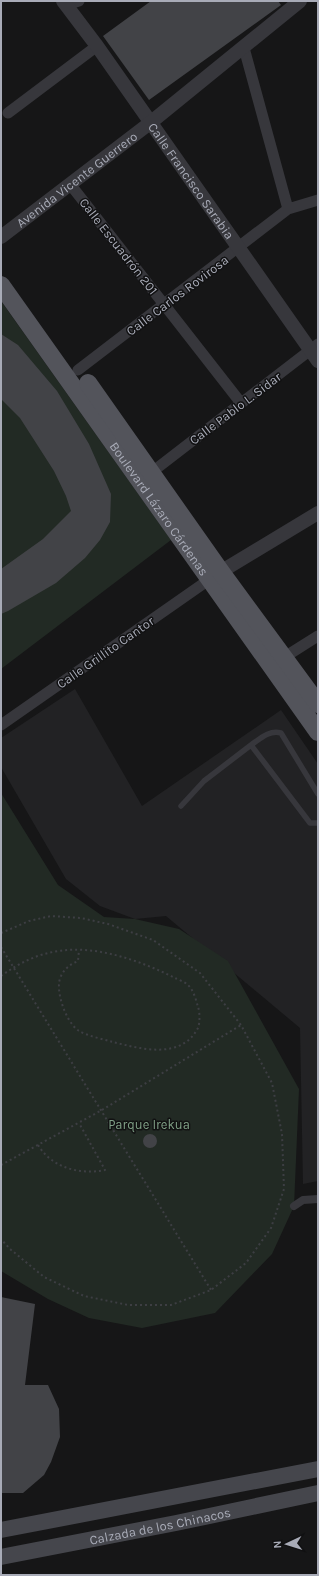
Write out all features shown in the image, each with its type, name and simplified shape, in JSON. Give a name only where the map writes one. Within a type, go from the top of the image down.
[{"type":"main road","name":"Boulevard Lázaro Cárdenas","points":[[1,270],[78,370],[152,472],[215,575],[318,732]]},
{"type":"main road","name":"Boulevard Lázaro Cárdenas","points":[[1,285],[215,575],[283,658],[318,704]]},
{"type":"main road","name":"Calzada de los Chinacos","points":[[1,1530],[318,1469]]},
{"type":"main road","name":"Calzada de los Chinacos","points":[[1,1557],[176,1523],[318,1493]]},
{"type":"street","name":"Calle Francisco Sarabia","points":[[69,2],[97,46],[150,123],[315,352]]},
{"type":"street","name":"Avenida Vicente Guerrero","points":[[1,237],[150,123],[244,48],[296,3]]},
{"type":"street","points":[[8,113],[97,46]]},
{"type":"street","points":[[244,48],[288,209]]},
{"type":"street","name":"Calle Escuadrón 201","points":[[70,184],[241,403]]},
{"type":"street","name":"Calle Carlos Rovirosa","points":[[78,370],[288,209],[318,200]]},
{"type":"street","name":"Calle Pablo L. Sidar","points":[[152,472],[241,403],[315,352]]},
{"type":"street","points":[[215,575],[318,514]]},
{"type":"street","name":"Calle Grillito Cantor","points":[[1,725],[215,575]]},
{"type":"street","points":[[283,658],[318,636]]},
{"type":"street","points":[[294,1206],[303,1200],[318,1199]]},
{"type":"lane","points":[[182,806],[204,781],[268,733],[275,731],[281,733],[318,794]]},
{"type":"lane","points":[[251,745],[310,823],[318,823]]},
{"type":"path","points":[[1,933],[29,921],[51,916],[81,918],[108,924],[153,940],[200,973],[241,1026],[272,1083],[282,1134],[284,1189],[271,1228],[246,1263],[211,1290],[171,1305],[128,1305],[84,1296],[44,1277],[10,1249],[1,1239]]},
{"type":"path","points":[[1,947],[211,1290]]},
{"type":"path","points":[[1,976],[34,956],[59,951],[79,950],[122,957],[156,968],[188,984],[200,1011],[198,1027],[185,1043],[165,1050],[141,1049],[78,1030],[66,1016],[61,1003],[60,977],[69,965],[78,961],[79,950]]},
{"type":"path","points":[[1,1165],[102,1110],[241,1026]]},
{"type":"path","points":[[38,1145],[42,1152],[54,1163],[74,1170],[91,1173],[105,1170],[79,1123]]},
{"type":"shaded area","points":[[75,689],[142,806],[281,710],[318,764],[318,1181],[303,1184],[300,1028],[166,916],[135,919],[100,906],[66,879],[1,767],[1,738]]},
{"type":"green space","points":[[1,301],[171,540],[1,669]]},
{"type":"green space","name":"Parque Irekua","points":[[1,793],[58,885],[104,917],[135,919],[179,929],[228,961],[299,1089],[294,1206],[272,1254],[215,1313],[142,1328],[89,1318],[48,1299],[1,1271]]},
{"type":"building","points":[[151,1],[278,1],[281,5],[149,100],[103,36]]},
{"type":"building","points":[[1,334],[18,345],[57,391],[89,444],[111,494],[110,522],[100,540],[85,558],[56,583],[1,614],[1,569],[43,539],[71,511],[66,496],[54,471],[20,418],[1,399]]},
{"type":"building","points":[[147,1134],[153,1134],[157,1138],[157,1144],[153,1148],[147,1148],[143,1144],[143,1138]]},
{"type":"building","points":[[1,1297],[35,1304],[25,1385],[48,1385],[59,1409],[60,1437],[51,1462],[44,1475],[23,1493],[1,1493]]}]
